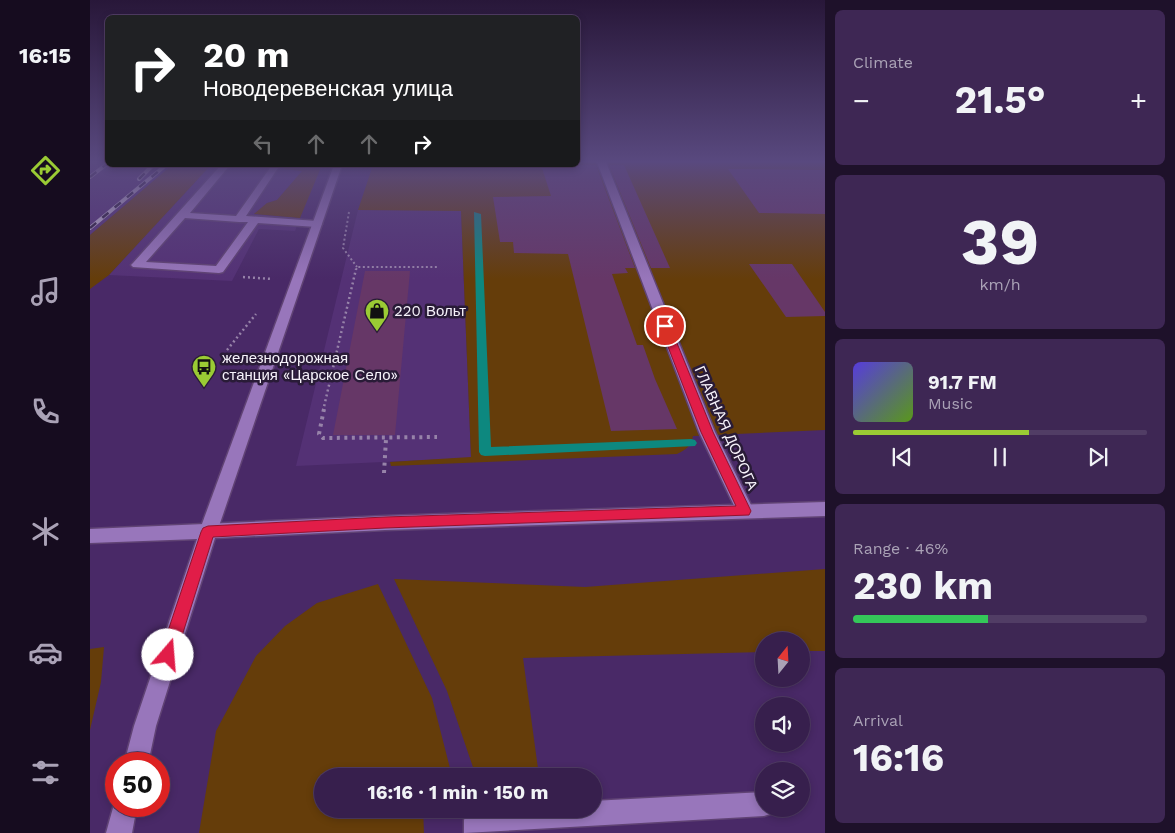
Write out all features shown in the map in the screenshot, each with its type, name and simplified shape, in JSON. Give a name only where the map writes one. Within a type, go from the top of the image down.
[{"type":"main road","points":[[194,201],[137,265],[219,270],[255,220]]},
{"type":"main road","points":[[239,218],[251,201]]},
{"type":"main road","points":[[139,752],[145,726],[208,532],[325,201]]},
{"type":"main road","name":"ГЛАВНАЯ ДОРОГА","points":[[616,201],[707,432],[745,511]]},
{"type":"main road","points":[[182,215],[255,220],[319,217]]},
{"type":"main road","points":[[90,536],[385,523],[825,509]]},
{"type":"main road","points":[[478,833],[477,820],[755,805]]},
{"type":"main road","points":[[119,833],[123,817]]},
{"type":"path","points":[[350,208],[343,248],[357,267],[319,434],[323,438],[332,439],[437,437]]},
{"type":"path","points":[[357,267],[439,267]]},
{"type":"path","points":[[384,473],[386,439]]},
{"type":"shaded area","points":[[90,201],[130,201],[90,235]]},
{"type":"shaded area","points":[[130,201],[178,201],[109,275],[90,289],[90,235]]},
{"type":"shaded area","points":[[178,201],[274,201],[267,203],[254,214],[300,218],[295,231],[259,229],[232,281],[109,275]]},
{"type":"shaded area","points":[[274,201],[307,201],[300,218],[254,214],[267,203]]},
{"type":"shaded area","points":[[361,201],[825,201],[825,430],[693,436],[688,447],[677,454],[391,466],[390,462],[471,457],[461,211],[358,210]]},
{"type":"shaded area","points":[[358,210],[461,210],[471,458],[296,466]]},
{"type":"shaded area","points":[[825,569],[825,651],[810,651],[810,632],[755,632],[755,652],[523,658],[538,768],[473,768],[447,691],[394,579],[585,587]]},
{"type":"shaded area","points":[[378,584],[432,698],[450,768],[314,768],[314,818],[423,818],[424,833],[199,833],[216,731],[256,656],[285,626],[317,603]]},
{"type":"shaded area","points":[[104,647],[101,682],[90,730],[90,649]]},
{"type":"building","points":[[494,201],[610,201],[635,268],[625,268],[628,273],[612,274],[637,345],[643,345],[655,379],[677,429],[611,431],[568,254],[514,253],[513,242],[500,242]]},
{"type":"building","points":[[624,201],[640,201],[670,268],[651,268]]},
{"type":"building","points":[[750,201],[825,201],[825,214],[759,213]]},
{"type":"building","points":[[749,264],[792,264],[825,312],[825,316],[786,317]]},
{"type":"building","points":[[365,271],[410,271],[395,435],[333,435]]},
{"type":"waterway","points":[[477,214],[485,452],[691,443]]},
{"type":"railway","points":[[90,228],[123,201]]},
{"type":"place","name":"220 Вольт","points":[[377,332]]},
{"type":"place","name":"железнодорожная станция «Царское Село»","points":[[204,388]]},
{"type":"route","points":[[168,655],[208,532],[385,523],[745,511],[707,432],[665,326]]}]
